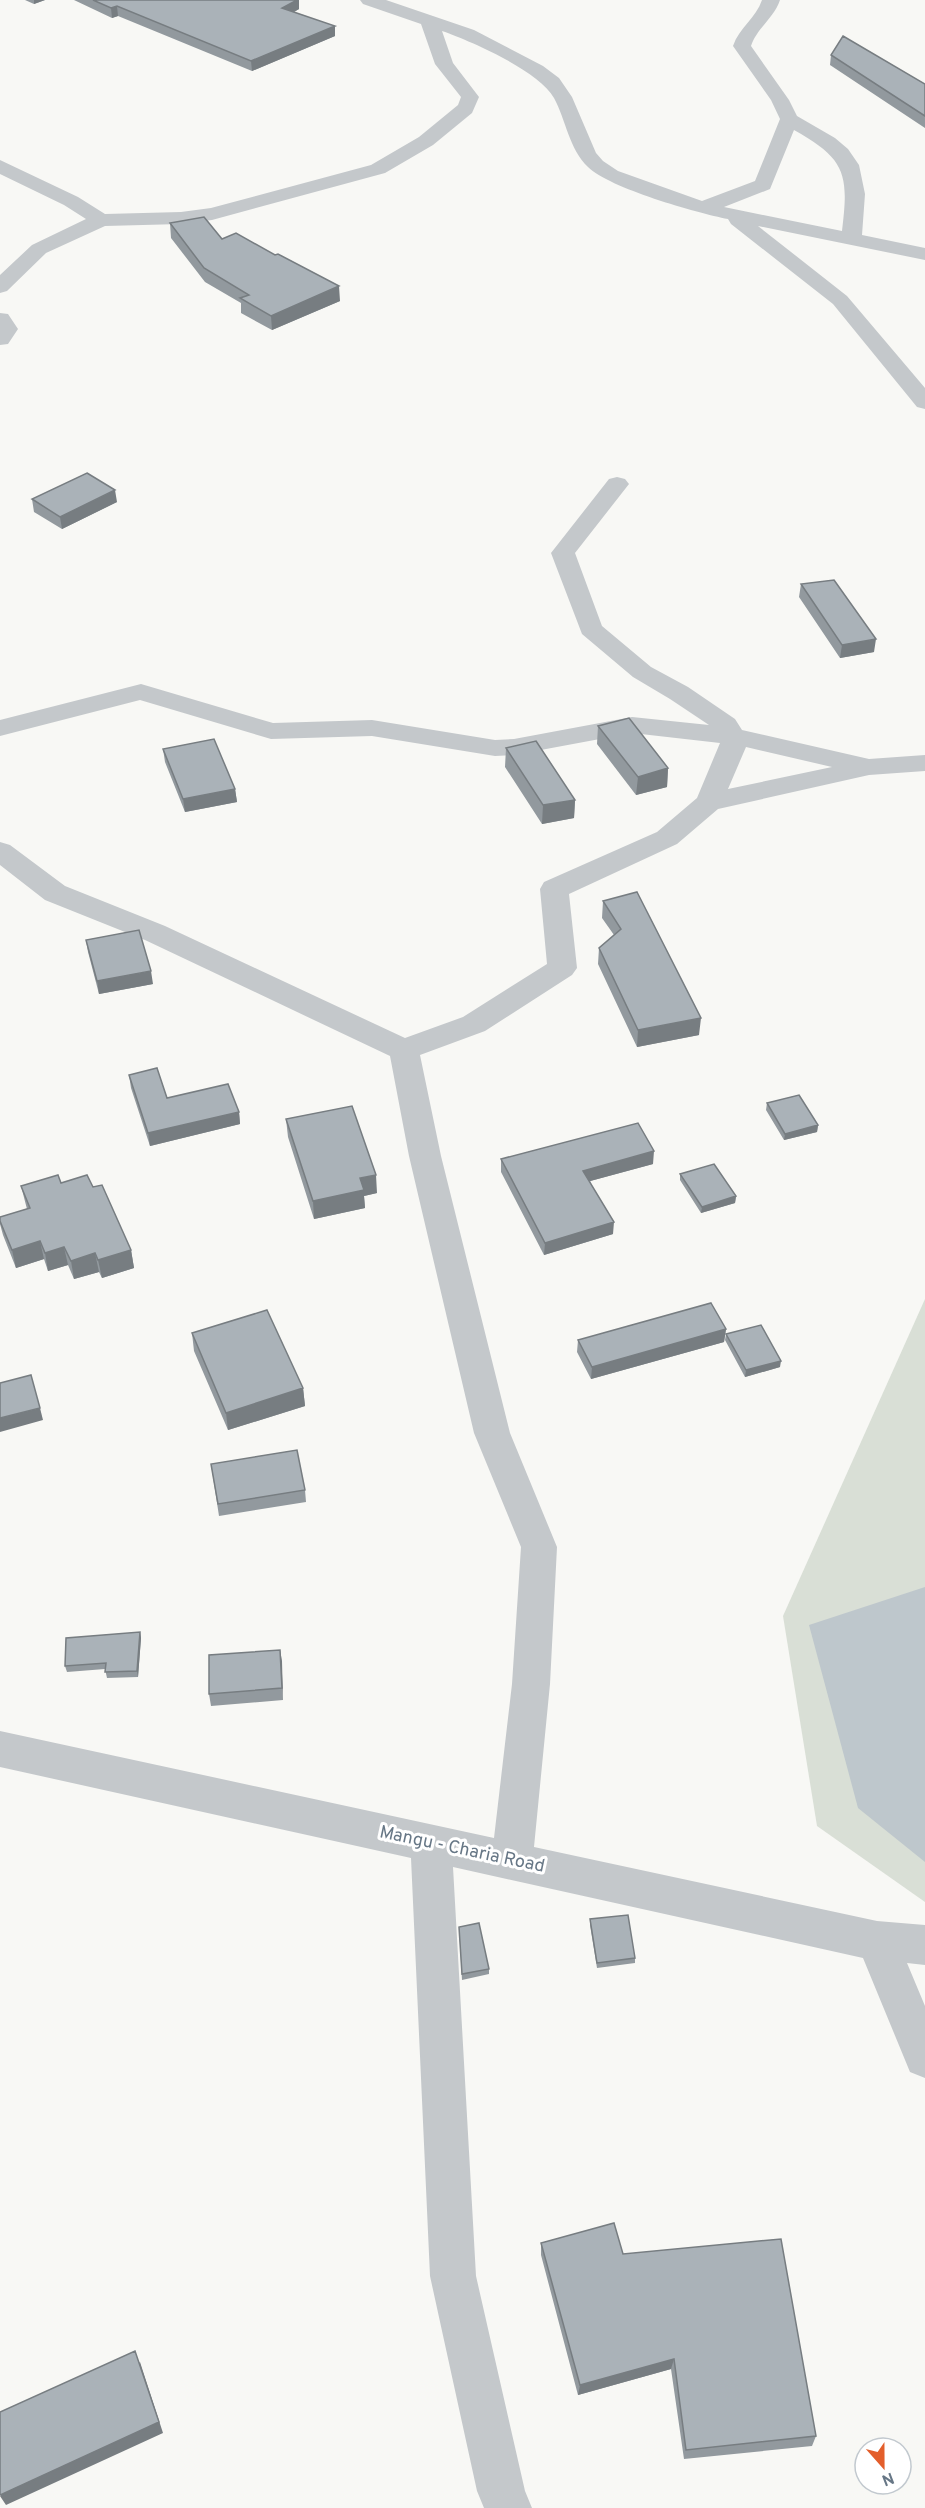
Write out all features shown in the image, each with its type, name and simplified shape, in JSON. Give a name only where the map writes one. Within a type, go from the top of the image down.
[{"type":"street","points":[[369,0],[468,34],[537,70],[552,82],[563,97],[587,154],[596,165],[611,175],[702,208],[925,254]]},
{"type":"street","points":[[771,0],[758,24],[744,38],[742,46],[780,100],[789,119],[825,138],[841,152],[854,176],[856,199],[851,239]]},
{"type":"street","points":[[0,257],[39,249],[101,220],[181,218],[212,214],[378,169],[392,162],[426,141],[469,103],[470,97],[444,64],[429,20]]},
{"type":"street","points":[[702,208],[763,185],[789,119]]},
{"type":"street","points":[[0,166],[71,201],[101,220]]},
{"type":"street","points":[[763,185],[795,228]]},
{"type":"street","points":[[734,216],[840,300],[925,402]]},
{"type":"street","points":[[0,287],[39,249]]},
{"type":"street","points":[[0,319],[7,329],[0,339]]},
{"type":"street","points":[[0,851],[55,893],[155,933],[404,1050],[474,1024],[562,968],[554,889],[666,838],[709,802],[733,746],[733,736],[726,725],[679,693],[642,672],[591,629],[563,553],[617,484]]},
{"type":"street","points":[[0,729],[141,692],[271,730],[288,732],[362,728],[495,748],[514,747],[632,725],[733,736],[869,767]]},
{"type":"street","points":[[709,802],[869,767],[925,763]]},
{"type":"street","points":[[404,1050],[425,1156],[492,1433],[539,1547],[531,1684],[512,1861]]},
{"type":"street","name":"Mangu - Charia Road","points":[[0,1749],[877,1941],[925,1945]]},
{"type":"street","points":[[431,1843],[453,2276],[501,2491],[507,2508]]},
{"type":"street","points":[[877,1941],[925,2057]]},
{"type":"shaded area","points":[[925,1299],[925,1902],[817,1826],[783,1616]]},
{"type":"shaded area","points":[[925,1587],[925,1862],[858,1808],[809,1625]]},
{"type":"building","points":[[93,0],[297,0],[282,8],[335,26],[251,61],[117,6],[111,8]]},
{"type":"building","points":[[843,36],[925,84],[925,116],[831,55]]},
{"type":"building","points":[[204,217],[222,239],[236,233],[339,286],[271,316],[240,298],[249,295],[204,268],[170,223]]},
{"type":"building","points":[[87,473],[115,490],[60,517],[32,499]]},
{"type":"building","points":[[834,580],[876,639],[842,645],[801,584]]},
{"type":"building","points":[[629,718],[668,768],[638,777],[598,726]]},
{"type":"building","points":[[214,739],[235,789],[183,799],[163,749]]},
{"type":"building","points":[[536,741],[575,800],[543,805],[506,748]]},
{"type":"building","points":[[637,892],[701,1018],[638,1030],[599,948],[621,929],[603,901]]},
{"type":"building","points":[[139,930],[151,971],[97,981],[86,940]]},
{"type":"building","points":[[157,1068],[167,1098],[228,1084],[239,1112],[148,1133],[129,1075]]},
{"type":"building","points":[[799,1095],[818,1125],[785,1134],[767,1103]]},
{"type":"building","points":[[352,1106],[376,1175],[360,1178],[364,1190],[313,1201],[286,1119]]},
{"type":"building","points":[[638,1123],[654,1151],[583,1171],[614,1222],[545,1243],[501,1159]]},
{"type":"building","points":[[714,1164],[736,1196],[702,1207],[680,1174]]},
{"type":"building","points":[[58,1175],[61,1183],[87,1175],[93,1187],[102,1185],[131,1250],[98,1260],[95,1253],[71,1261],[64,1247],[45,1253],[40,1241],[12,1250],[0,1217],[30,1208],[21,1186]]},
{"type":"building","points":[[711,1303],[726,1329],[592,1367],[578,1340]]},
{"type":"building","points":[[267,1310],[303,1388],[226,1413],[192,1333]]},
{"type":"building","points":[[761,1325],[781,1361],[746,1370],[726,1334]]},
{"type":"building","points":[[31,1375],[40,1408],[0,1418],[0,1383]]},
{"type":"building","points":[[297,1450],[305,1490],[218,1504],[211,1464]]},
{"type":"building","points":[[140,1632],[137,1671],[105,1672],[106,1663],[65,1666],[66,1638]]},
{"type":"building","points":[[280,1650],[282,1688],[209,1694],[209,1655]]},
{"type":"building","points":[[628,1915],[635,1958],[597,1963],[590,1919]]},
{"type":"building","points":[[479,1923],[489,1969],[462,1974],[459,1927]]},
{"type":"building","points":[[614,2223],[623,2254],[781,2239],[816,2436],[686,2450],[674,2359],[580,2385],[541,2243]]},
{"type":"building","points":[[135,2351],[159,2422],[0,2495],[0,2412]]}]
